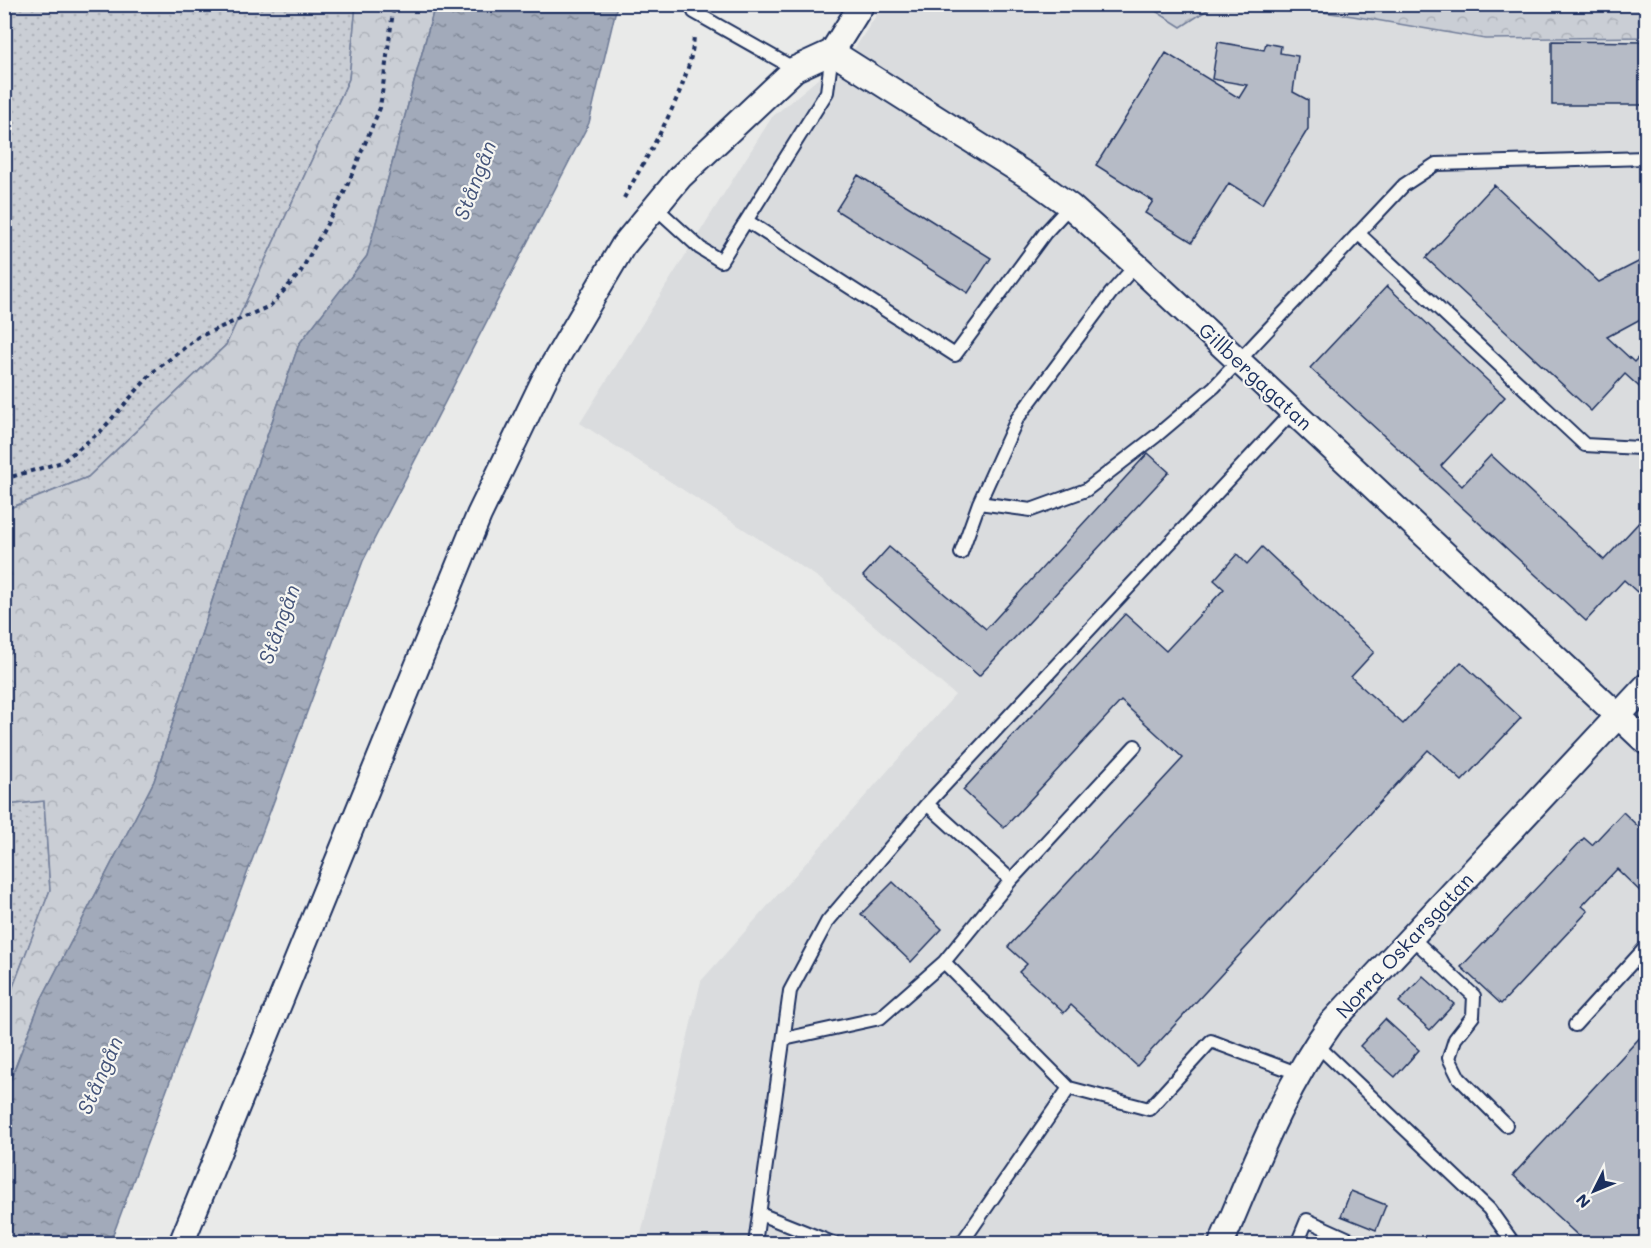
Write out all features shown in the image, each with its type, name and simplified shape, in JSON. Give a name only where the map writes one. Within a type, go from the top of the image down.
[{"type":"street","points":[[181,1244],[478,515],[545,378],[623,246],[680,177],[795,69],[832,52],[862,4]]},
{"type":"street","name":"Gillbergagatan","points":[[832,52],[1034,180],[1070,206],[1239,360],[1647,742]]},
{"type":"street","name":"Norra Oskarsgatan","points":[[1221,1244],[1297,1073],[1332,1022],[1647,686]]},
{"type":"lane","points":[[694,12],[795,69]]},
{"type":"lane","points":[[655,207],[700,248],[721,261],[827,92],[832,52]]},
{"type":"lane","points":[[979,503],[1030,510],[1086,490],[1214,387],[1404,185],[1436,164],[1647,158]]},
{"type":"lane","points":[[747,221],[956,355],[1045,232],[1070,206]]},
{"type":"lane","points":[[1358,233],[1585,445],[1639,448],[1647,454]]},
{"type":"lane","points":[[961,553],[979,503],[1017,419],[1111,293],[1136,265]]},
{"type":"lane","points":[[755,1244],[790,992],[827,922],[927,804],[1293,411]]},
{"type":"lane","points":[[784,1039],[880,1018],[944,962],[1011,880],[1135,746]]},
{"type":"lane","points":[[927,804],[1011,880]]},
{"type":"lane","points":[[1411,937],[1474,996],[1473,1016],[1455,1039],[1449,1058],[1459,1078],[1506,1125]]},
{"type":"lane","points":[[1575,1025],[1647,947]]},
{"type":"lane","points":[[944,962],[1069,1088],[1149,1109],[1211,1041],[1297,1073]]},
{"type":"lane","points":[[1316,1044],[1489,1209],[1514,1244]]},
{"type":"lane","points":[[961,1244],[1069,1088]]},
{"type":"lane","points":[[760,1214],[835,1244]]},
{"type":"lane","points":[[1297,1244],[1306,1220],[1360,1244]]},
{"type":"path","points":[[4,479],[62,462],[101,431],[152,373],[198,337],[270,306],[300,273],[344,193],[380,108],[394,4]]},
{"type":"shaded area","points":[[1268,4],[1539,39],[1646,37],[1646,1243],[639,1243],[701,981],[955,695],[819,578],[580,423],[772,117],[855,48],[883,5],[1146,5],[1181,27],[1215,5]]},
{"type":"green space","points":[[5,5],[356,5],[349,79],[226,345],[88,477],[5,510]]},
{"type":"green space","points":[[356,5],[435,5],[367,256],[299,344],[244,502],[154,781],[41,1000],[5,1094],[5,1008],[50,890],[44,801],[5,805],[5,510],[88,477],[226,345],[349,79]]},
{"type":"green space","points":[[1146,5],[1215,5],[1181,27]]},
{"type":"green space","points":[[1268,5],[1646,5],[1646,37],[1485,39],[1353,16]]},
{"type":"green space","points":[[44,801],[50,890],[5,1008],[5,805]]},
{"type":"water","name":"Stångån","points":[[435,5],[617,5],[589,123],[363,561],[110,1243],[5,1243],[5,1094],[41,1000],[154,781],[244,502],[299,344],[367,256]]},
{"type":"building","points":[[1552,41],[1646,42],[1646,105],[1552,105]]},
{"type":"building","points":[[1218,42],[1264,50],[1266,43],[1281,46],[1280,53],[1298,56],[1293,92],[1308,100],[1308,129],[1262,204],[1229,183],[1192,242],[1145,213],[1153,201],[1096,165],[1166,53],[1239,98],[1247,85],[1212,79]]},
{"type":"building","points":[[858,175],[991,258],[968,293],[836,210]]},
{"type":"building","points":[[1494,185],[1599,282],[1646,258],[1646,316],[1607,337],[1634,362],[1646,349],[1646,393],[1625,374],[1591,411],[1426,258]]},
{"type":"building","points":[[1387,286],[1505,397],[1441,466],[1462,486],[1491,455],[1604,560],[1646,515],[1646,582],[1637,592],[1624,580],[1586,621],[1310,368]]},
{"type":"building","points":[[1148,453],[1169,472],[979,676],[863,576],[889,547],[986,629]]},
{"type":"building","points":[[1262,547],[1374,652],[1351,677],[1403,724],[1461,662],[1521,718],[1462,781],[1428,750],[1137,1066],[1071,1005],[1064,1013],[1019,972],[1027,964],[1008,947],[1183,758],[1121,701],[1004,828],[963,790],[1125,614],[1166,651],[1224,589],[1214,580],[1237,554],[1247,564]]},
{"type":"building","points":[[1623,812],[1646,834],[1646,897],[1617,869],[1582,906],[1588,911],[1501,1004],[1461,967],[1584,838],[1592,845]]},
{"type":"building","points":[[893,882],[942,929],[911,962],[861,914]]},
{"type":"building","points":[[1423,976],[1454,1004],[1430,1030],[1399,1002]]},
{"type":"building","points":[[1385,1019],[1419,1050],[1395,1077],[1360,1046]]},
{"type":"building","points":[[1646,1031],[1646,1233],[1637,1244],[1587,1244],[1513,1175]]},
{"type":"building","points":[[1351,1191],[1386,1205],[1376,1230],[1341,1216]]}]
